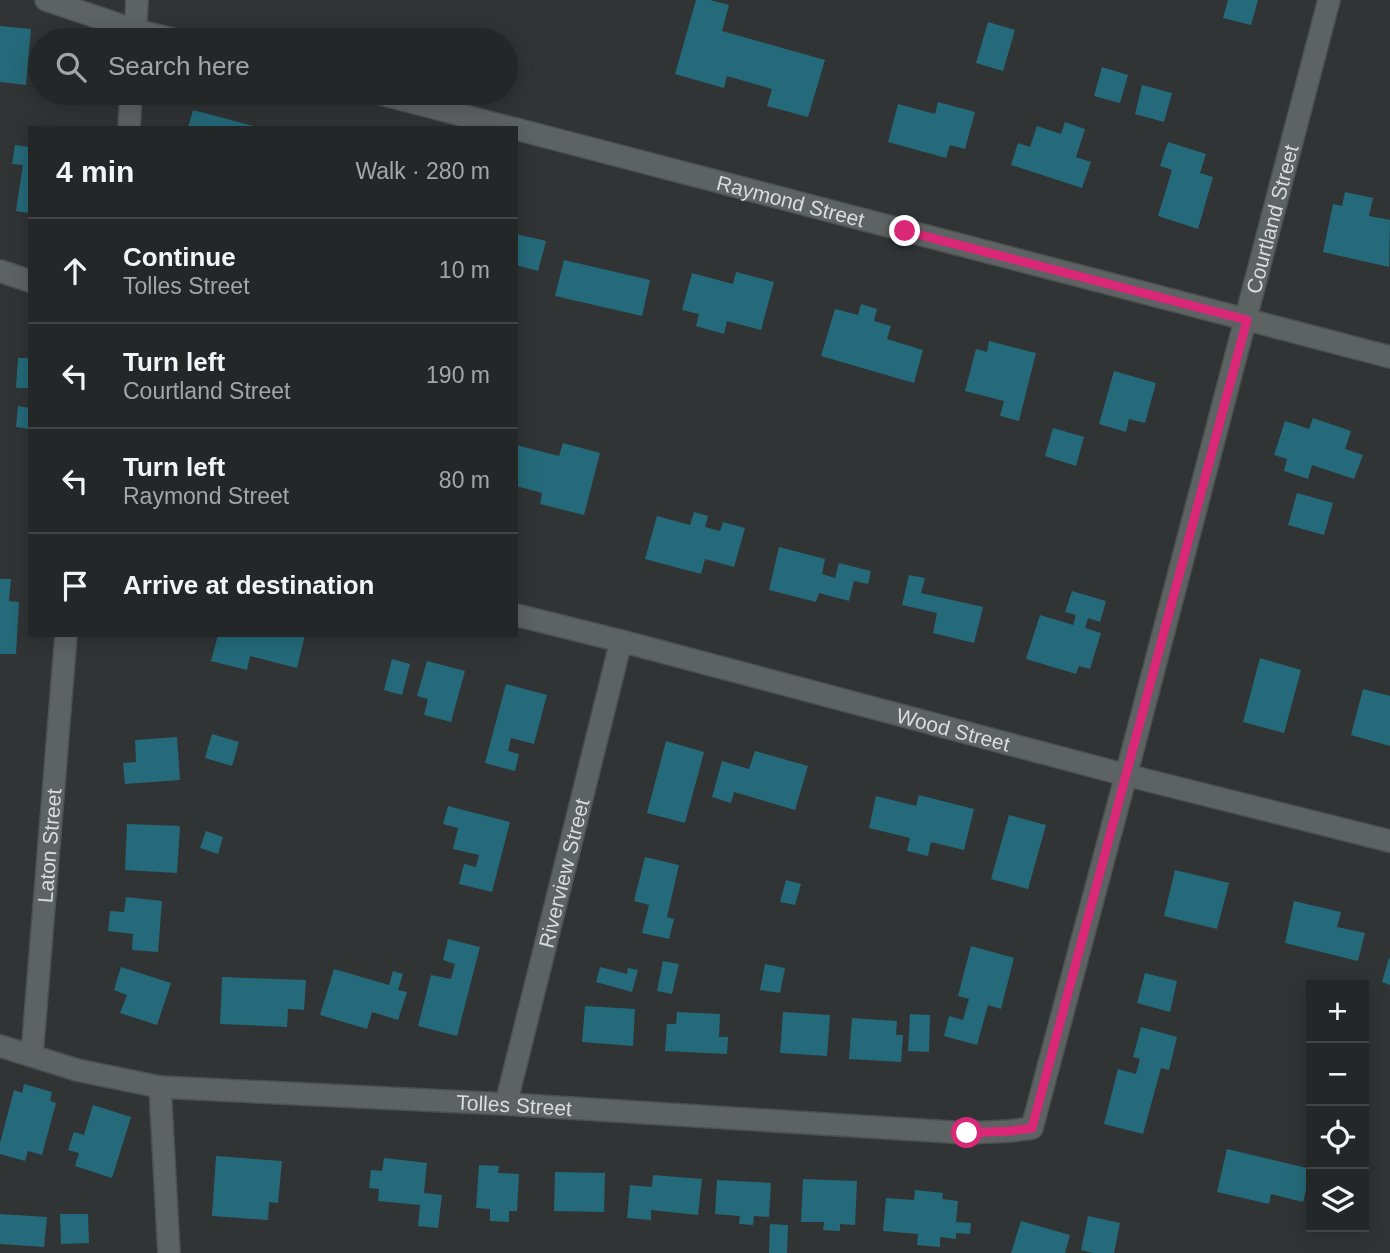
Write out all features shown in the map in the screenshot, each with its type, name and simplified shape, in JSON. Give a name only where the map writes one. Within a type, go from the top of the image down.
[{"type":"street","points":[[46,0],[117,28]]},
{"type":"street","points":[[135,28],[137,0]]},
{"type":"street","name":"Courtland Street","points":[[1032,1128],[1247,320],[1329,0]]},
{"type":"street","points":[[129,126],[130,105]]},
{"type":"street","points":[[423,105],[503,126]]},
{"type":"street","name":"Raymond Street","points":[[518,130],[1390,357]]},
{"type":"street","points":[[0,271],[28,280]]},
{"type":"street","name":"Wood Street","points":[[518,615],[621,640],[1126,775],[1390,841]]},
{"type":"street","name":"Laton Street","points":[[32,1055],[66,637]]},
{"type":"street","name":"Riverview Street","points":[[506,1104],[621,640]]},
{"type":"street","name":"Tolles Street","points":[[0,1046],[77,1070],[160,1087],[506,1104],[967,1133],[1032,1128]]},
{"type":"street","points":[[160,1087],[169,1253]]},
{"type":"building","points":[[696,0],[729,5],[722,31],[825,60],[808,117],[767,106],[772,89],[727,76],[724,88],[675,74]]},
{"type":"building","points":[[1228,0],[1258,0],[1251,25],[1223,18]]},
{"type":"building","points":[[988,22],[1015,30],[1003,71],[976,63]]},
{"type":"building","points":[[0,26],[28,29],[26,85],[0,82]]},
{"type":"building","points":[[1102,67],[1128,75],[1120,103],[1094,96]]},
{"type":"building","points":[[1142,85],[1172,93],[1164,122],[1135,114]]},
{"type":"building","points":[[938,102],[975,112],[965,149],[950,145],[946,158],[888,142],[898,104],[935,114]]},
{"type":"building","points":[[193,110],[253,126],[189,126]]},
{"type":"building","points":[[1065,122],[1085,129],[1076,157],[1091,162],[1082,188],[1011,165],[1018,143],[1030,147],[1037,126],[1061,134]]},
{"type":"building","points":[[1168,142],[1206,154],[1200,173],[1213,177],[1198,229],[1158,216],[1172,170],[1160,166]]},
{"type":"building","points":[[15,145],[28,147],[28,213],[16,211],[23,165],[12,164]]},
{"type":"building","points":[[1345,192],[1373,198],[1369,216],[1390,220],[1389,267],[1323,252],[1333,204],[1342,206]]},
{"type":"building","points":[[518,234],[546,241],[538,271],[518,266]]},
{"type":"building","points":[[564,260],[650,280],[642,316],[555,296]]},
{"type":"building","points":[[736,272],[774,282],[761,330],[727,321],[724,334],[696,326],[699,314],[682,310],[692,273],[733,284]]},
{"type":"building","points":[[861,304],[877,309],[874,321],[891,326],[887,339],[923,350],[914,383],[821,356],[835,309],[858,315]]},
{"type":"building","points":[[989,341],[1036,353],[1019,421],[1000,416],[1004,401],[965,391],[976,349],[987,352]]},
{"type":"building","points":[[18,358],[28,358],[28,388],[16,388]]},
{"type":"building","points":[[1114,371],[1156,383],[1145,423],[1129,419],[1126,432],[1099,424]]},
{"type":"building","points":[[18,406],[28,408],[28,429],[16,427]]},
{"type":"building","points":[[1313,418],[1351,431],[1345,449],[1363,455],[1354,479],[1312,465],[1308,479],[1284,471],[1287,459],[1274,455],[1285,421],[1309,429]]},
{"type":"building","points":[[1053,428],[1084,437],[1076,466],[1045,456]]},
{"type":"building","points":[[563,443],[600,453],[584,515],[540,504],[542,493],[518,487],[518,446],[559,456]]},
{"type":"building","points":[[1297,493],[1333,503],[1324,535],[1288,525]]},
{"type":"building","points":[[694,512],[708,516],[705,527],[720,531],[723,522],[745,528],[734,567],[705,559],[701,574],[645,559],[657,516],[690,525]]},
{"type":"building","points":[[779,547],[825,559],[822,574],[835,578],[839,563],[871,571],[868,584],[854,581],[849,601],[819,593],[816,602],[769,590]]},
{"type":"building","points":[[909,575],[925,578],[921,593],[983,607],[974,643],[933,633],[937,613],[902,605]]},
{"type":"building","points":[[0,579],[11,579],[9,601],[19,602],[16,654],[0,654]]},
{"type":"building","points":[[1072,591],[1106,601],[1100,622],[1088,618],[1085,628],[1101,633],[1090,669],[1079,666],[1076,674],[1026,659],[1040,615],[1073,625],[1076,615],[1065,612]]},
{"type":"building","points":[[217,637],[305,637],[297,668],[250,656],[247,670],[211,661]]},
{"type":"building","points":[[1260,658],[1301,670],[1284,733],[1243,722]]},
{"type":"building","points":[[392,659],[410,664],[402,695],[384,690]]},
{"type":"building","points":[[427,661],[465,671],[451,722],[424,715],[428,699],[417,696]]},
{"type":"building","points":[[506,684],[547,695],[534,744],[511,738],[508,751],[519,754],[515,771],[485,763]]},
{"type":"building","points":[[1363,689],[1390,696],[1390,746],[1351,735]]},
{"type":"building","points":[[212,734],[239,742],[232,766],[205,758]]},
{"type":"building","points":[[177,737],[180,780],[125,784],[123,763],[136,762],[135,740]]},
{"type":"building","points":[[666,741],[704,752],[685,823],[647,813]]},
{"type":"building","points":[[755,751],[808,766],[795,810],[734,792],[731,803],[712,797],[722,761],[749,769]]},
{"type":"building","points":[[919,795],[974,809],[964,850],[931,842],[928,856],[907,851],[910,838],[869,828],[876,796],[916,806]]},
{"type":"building","points":[[448,806],[510,822],[492,892],[459,884],[464,864],[476,867],[479,855],[453,849],[458,828],[443,824]]},
{"type":"building","points":[[1009,815],[1046,825],[1028,889],[991,879]]},
{"type":"building","points":[[127,824],[180,826],[177,873],[125,870]]},
{"type":"building","points":[[206,831],[223,837],[218,854],[200,848]]},
{"type":"building","points":[[645,857],[679,865],[667,917],[674,919],[669,939],[642,933],[649,905],[634,901]]},
{"type":"building","points":[[1175,870],[1229,883],[1217,929],[1164,916]]},
{"type":"building","points":[[786,880],[801,884],[795,905],[780,902]]},
{"type":"building","points":[[126,897],[162,901],[158,952],[132,950],[133,934],[108,931],[110,911],[124,912]]},
{"type":"building","points":[[1294,901],[1341,912],[1337,927],[1365,933],[1358,961],[1285,943]]},
{"type":"building","points":[[448,939],[480,947],[457,1036],[418,1026],[431,975],[451,979],[455,964],[443,960]]},
{"type":"building","points":[[971,946],[1014,958],[1001,1009],[988,1005],[977,1045],[944,1036],[949,1016],[963,1020],[969,999],[958,996]]},
{"type":"building","points":[[1390,958],[1390,985],[1382,982]]},
{"type":"building","points":[[663,961],[679,964],[672,994],[657,991]]},
{"type":"building","points":[[765,964],[785,968],[780,993],[760,990]]},
{"type":"building","points":[[121,967],[171,983],[157,1025],[120,1013],[127,995],[114,990]]},
{"type":"building","points":[[600,967],[627,974],[628,968],[638,970],[632,992],[596,982]]},
{"type":"building","points":[[334,969],[389,985],[393,971],[403,974],[398,990],[407,992],[398,1020],[372,1012],[367,1029],[320,1015]]},
{"type":"building","points":[[1145,973],[1177,981],[1170,1012],[1137,1003]]},
{"type":"building","points":[[222,977],[306,980],[304,1010],[288,1009],[287,1027],[220,1024]]},
{"type":"building","points":[[585,1006],[635,1009],[633,1046],[582,1042]]},
{"type":"building","points":[[677,1012],[720,1014],[719,1037],[728,1037],[727,1054],[665,1051],[667,1024],[676,1024]]},
{"type":"building","points":[[783,1012],[830,1015],[827,1056],[780,1053]]},
{"type":"building","points":[[910,1014],[930,1015],[929,1052],[908,1051]]},
{"type":"building","points":[[852,1018],[897,1021],[896,1035],[903,1035],[901,1062],[849,1059]]},
{"type":"building","points":[[1141,1027],[1177,1037],[1169,1070],[1161,1068],[1143,1134],[1104,1124],[1118,1069],[1136,1074],[1140,1059],[1133,1057]]},
{"type":"building","points":[[24,1084],[52,1092],[50,1101],[56,1103],[42,1155],[28,1151],[25,1161],[0,1154],[0,1143],[14,1090],[22,1093]]},
{"type":"building","points":[[93,1105],[131,1117],[112,1178],[75,1166],[79,1153],[68,1150],[74,1132],[84,1135]]},
{"type":"building","points":[[1227,1149],[1306,1168],[1303,1202],[1271,1194],[1269,1204],[1217,1192]]},
{"type":"building","points":[[216,1156],[282,1161],[278,1203],[269,1202],[268,1220],[212,1216]]},
{"type":"building","points":[[384,1158],[427,1163],[424,1193],[442,1195],[438,1228],[418,1226],[420,1205],[378,1201],[379,1189],[369,1188],[371,1170],[382,1171]]},
{"type":"building","points":[[479,1165],[499,1166],[498,1173],[519,1174],[517,1211],[509,1211],[509,1222],[490,1221],[490,1209],[476,1208]]},
{"type":"building","points":[[555,1172],[605,1173],[604,1212],[554,1211]]},
{"type":"building","points":[[653,1175],[702,1179],[698,1215],[651,1210],[651,1220],[627,1218],[630,1185],[652,1187]]},
{"type":"building","points":[[803,1179],[857,1181],[855,1225],[840,1224],[840,1231],[823,1230],[824,1222],[801,1222]]},
{"type":"building","points":[[717,1180],[771,1183],[769,1217],[754,1216],[753,1225],[739,1224],[740,1216],[715,1214]]},
{"type":"building","points":[[915,1190],[943,1193],[942,1199],[958,1201],[956,1222],[971,1223],[970,1234],[956,1233],[956,1239],[940,1237],[940,1247],[917,1245],[918,1234],[883,1231],[886,1198],[914,1200]]},
{"type":"building","points":[[0,1214],[47,1217],[44,1247],[0,1244]]},
{"type":"building","points":[[60,1214],[88,1214],[89,1243],[61,1244]]},
{"type":"building","points":[[1088,1216],[1120,1223],[1114,1253],[1081,1250]]},
{"type":"building","points":[[1021,1221],[1070,1235],[1065,1253],[1011,1253]]},
{"type":"building","points":[[770,1224],[788,1225],[787,1253],[769,1253]]},
{"type":"route","points":[[905,231],[1247,320],[1032,1128],[967,1133]]}]
